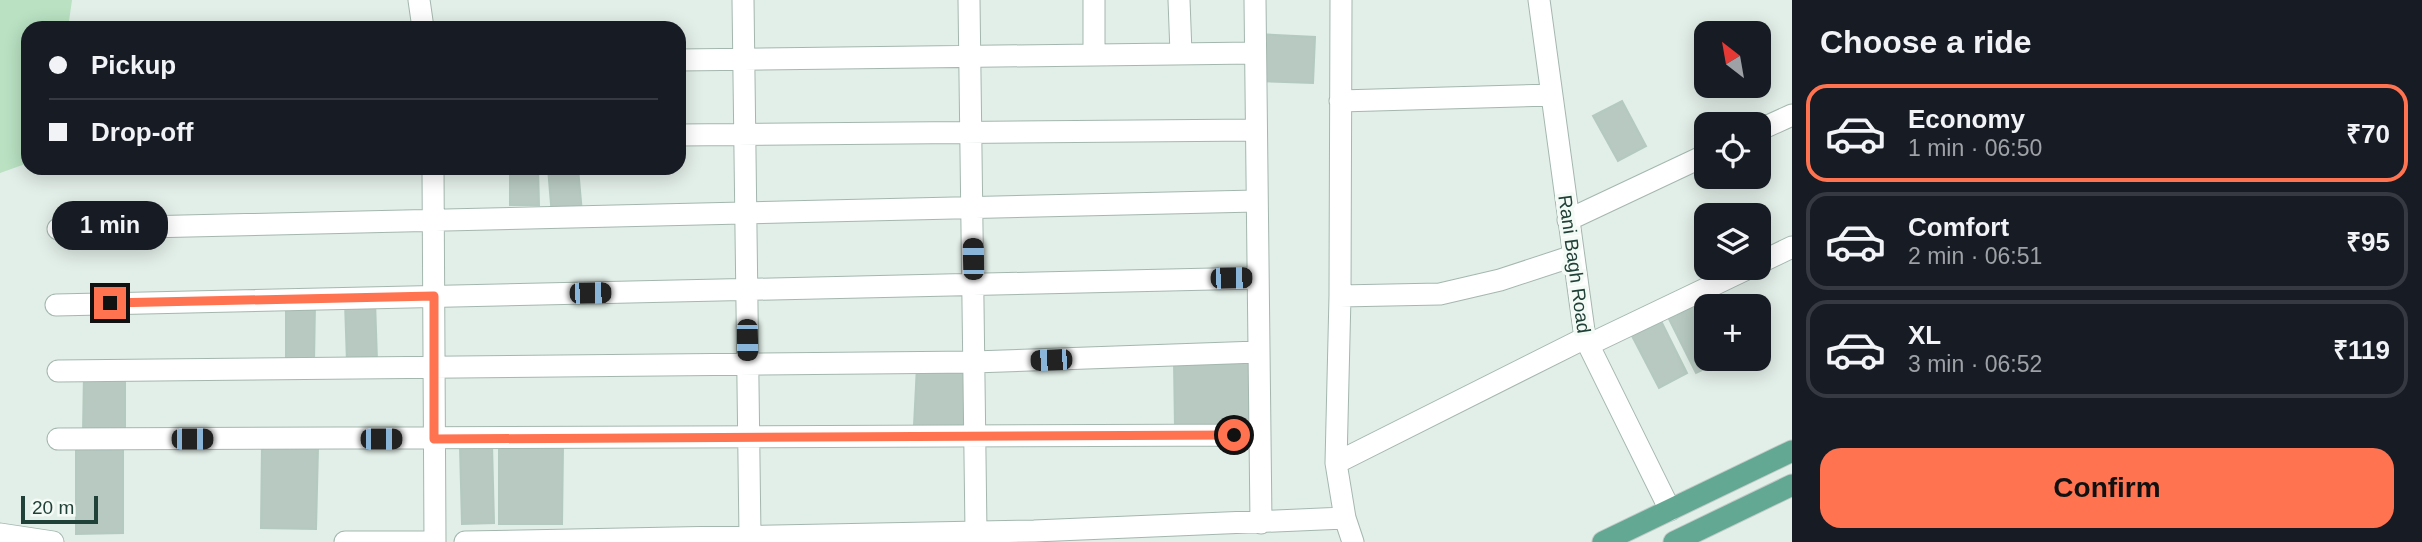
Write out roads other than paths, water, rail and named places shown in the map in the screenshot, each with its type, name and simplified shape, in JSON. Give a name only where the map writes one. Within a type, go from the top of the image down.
[{"type":"main road","points":[[1603,542],[1792,451]]},
{"type":"main road","points":[[1683,540],[1792,485]]},
{"type":"street","points":[[419,0],[422,21]]},
{"type":"street","points":[[743,0],[751,539]]},
{"type":"street","points":[[969,0],[976,532]]},
{"type":"street","points":[[1094,0],[1094,54]]},
{"type":"street","points":[[1180,0],[1181,53]]},
{"type":"street","points":[[1255,0],[1261,523]]},
{"type":"street","points":[[1341,0],[1340,296],[1336,463],[1345,518],[1353,542]]},
{"type":"street","name":"Rani Bagh Road","points":[[1539,0],[1587,341],[1670,510]]},
{"type":"street","points":[[686,60],[1254,53]]},
{"type":"street","points":[[1340,101],[1552,95]]},
{"type":"street","points":[[1771,124],[1792,114]]},
{"type":"street","points":[[686,135],[1255,130]]},
{"type":"street","points":[[1568,220],[1694,161]]},
{"type":"street","points":[[433,175],[435,542]]},
{"type":"street","points":[[58,229],[1256,201]]},
{"type":"street","points":[[1771,257],[1792,247]]},
{"type":"street","points":[[1340,296],[1440,294],[1500,280],[1573,256]]},
{"type":"street","points":[[56,305],[1257,278]]},
{"type":"street","points":[[1336,463],[1587,341],[1722,280]]},
{"type":"street","points":[[58,371],[974,362],[1258,352]]},
{"type":"street","points":[[58,439],[1260,435]]},
{"type":"street","points":[[465,542],[751,539],[1345,518]]},
{"type":"street","points":[[1108,542],[1138,527]]},
{"type":"street","points":[[8,538],[53,542]]},
{"type":"street","points":[[345,542],[417,542]]}]
